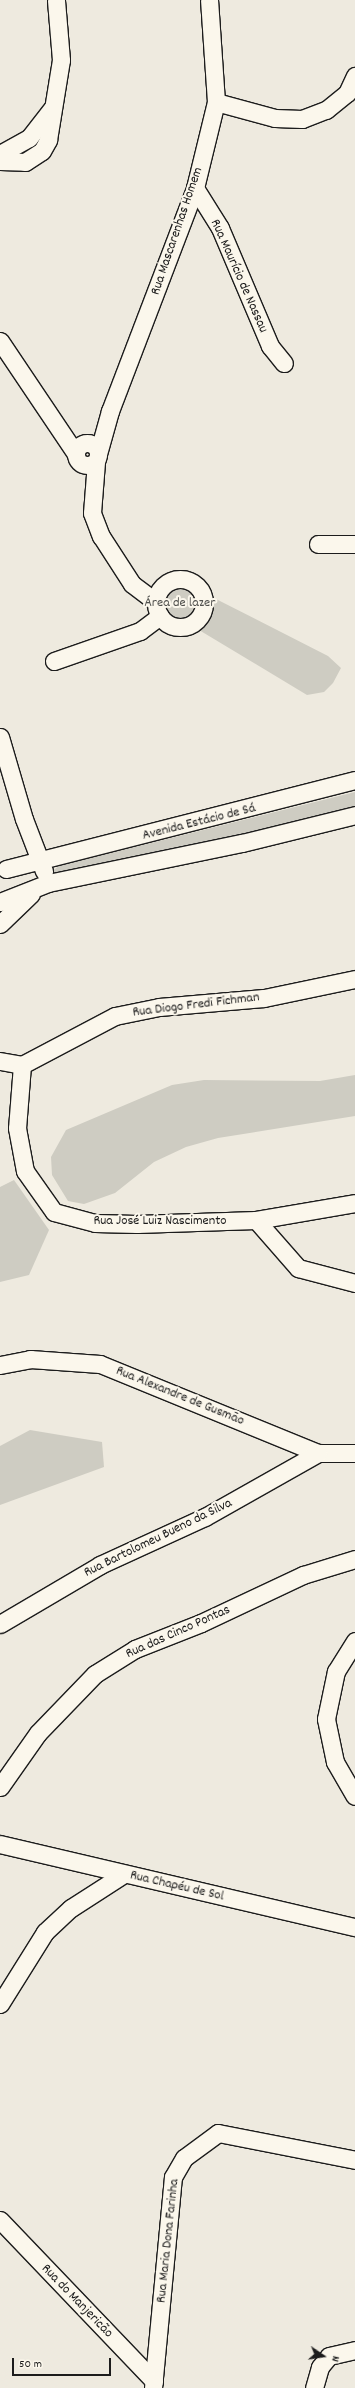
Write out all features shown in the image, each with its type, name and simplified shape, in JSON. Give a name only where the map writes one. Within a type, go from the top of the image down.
[{"type":"street","points":[[0,161],[25,162],[42,151],[51,129],[52,108],[61,60],[56,0]]},
{"type":"street","name":"Rua Mascarenhas Homem","points":[[158,609],[132,584],[101,536],[92,514],[97,458],[110,411],[195,188],[216,102],[209,0]]},
{"type":"street","points":[[216,102],[275,118],[302,119],[326,110],[347,93],[355,76]]},
{"type":"street","points":[[0,154],[29,138],[52,108]]},
{"type":"street","name":"Rua Maurício de Nassau","points":[[195,188],[220,228],[270,346],[284,363]]},
{"type":"street","points":[[0,341],[76,454],[78,447],[88,443],[94,445],[97,458]]},
{"type":"street","points":[[318,544],[355,544]]},
{"type":"street","points":[[54,661],[140,631],[158,609],[159,593],[168,583],[180,579],[193,582],[201,590],[204,604],[200,616],[188,626],[175,626],[158,609]]},
{"type":"street","points":[[0,737],[24,819],[42,860],[43,885],[0,924]]},
{"type":"street","name":"Avenida Estácio de Sá","points":[[355,780],[3,869],[3,901],[43,885],[242,843],[355,815]]},
{"type":"street","name":"Rua Diogo Fredi Fichman","points":[[22,1065],[115,1016],[159,1007],[264,998],[355,979]]},
{"type":"street","points":[[0,1061],[22,1065]]},
{"type":"street","name":"Rua José Luiz Nascimento","points":[[22,1065],[17,1128],[25,1171],[54,1212],[95,1223],[256,1220],[355,1203]]},
{"type":"street","points":[[256,1220],[298,1268],[355,1283]]},
{"type":"street","name":"Rua Alexandre de Gusmão","points":[[0,1365],[30,1359],[100,1364],[318,1454],[355,1453]]},
{"type":"street","name":"Rua Bartolomeu Bueno da Silva","points":[[0,1624],[100,1565],[205,1517],[318,1454]]},
{"type":"street","name":"Rua das Cinco Pontas","points":[[0,1787],[38,1733],[101,1670],[135,1648],[201,1623],[303,1575],[355,1559]]},
{"type":"street","points":[[355,1641],[336,1671],[326,1719],[335,1762],[355,1796]]},
{"type":"street","name":"Rua Chapéu de Sol","points":[[0,1844],[355,1928]]},
{"type":"street","points":[[0,2004],[45,1932],[71,1908],[124,1874]]},
{"type":"street","name":"Rua Maria Dona Farinha","points":[[153,2385],[173,2177],[184,2158],[218,2133],[355,2160]]},
{"type":"street","name":"Rua do Manjericão","points":[[0,2220],[153,2385]]},
{"type":"street","points":[[319,2385],[329,2356],[355,2350]]},
{"type":"green space","name":"Área de lazer","points":[[180,584],[193,590],[199,603],[193,616],[180,622],[167,616],[161,603],[167,590]]},
{"type":"green space","points":[[214,598],[328,656],[341,668],[333,683],[324,692],[307,695],[199,630],[211,616]]},
{"type":"green space","points":[[355,792],[355,810],[55,881],[51,872],[59,866]]},
{"type":"green space","points":[[355,1075],[355,1116],[218,1138],[186,1147],[154,1162],[115,1193],[84,1204],[68,1201],[52,1175],[51,1157],[66,1130],[172,1085],[204,1080],[320,1081]]},
{"type":"green space","points":[[14,1180],[49,1230],[29,1275],[0,1282],[0,1187]]},
{"type":"green space","points":[[30,1430],[102,1442],[104,1467],[0,1505],[0,1446]]}]
